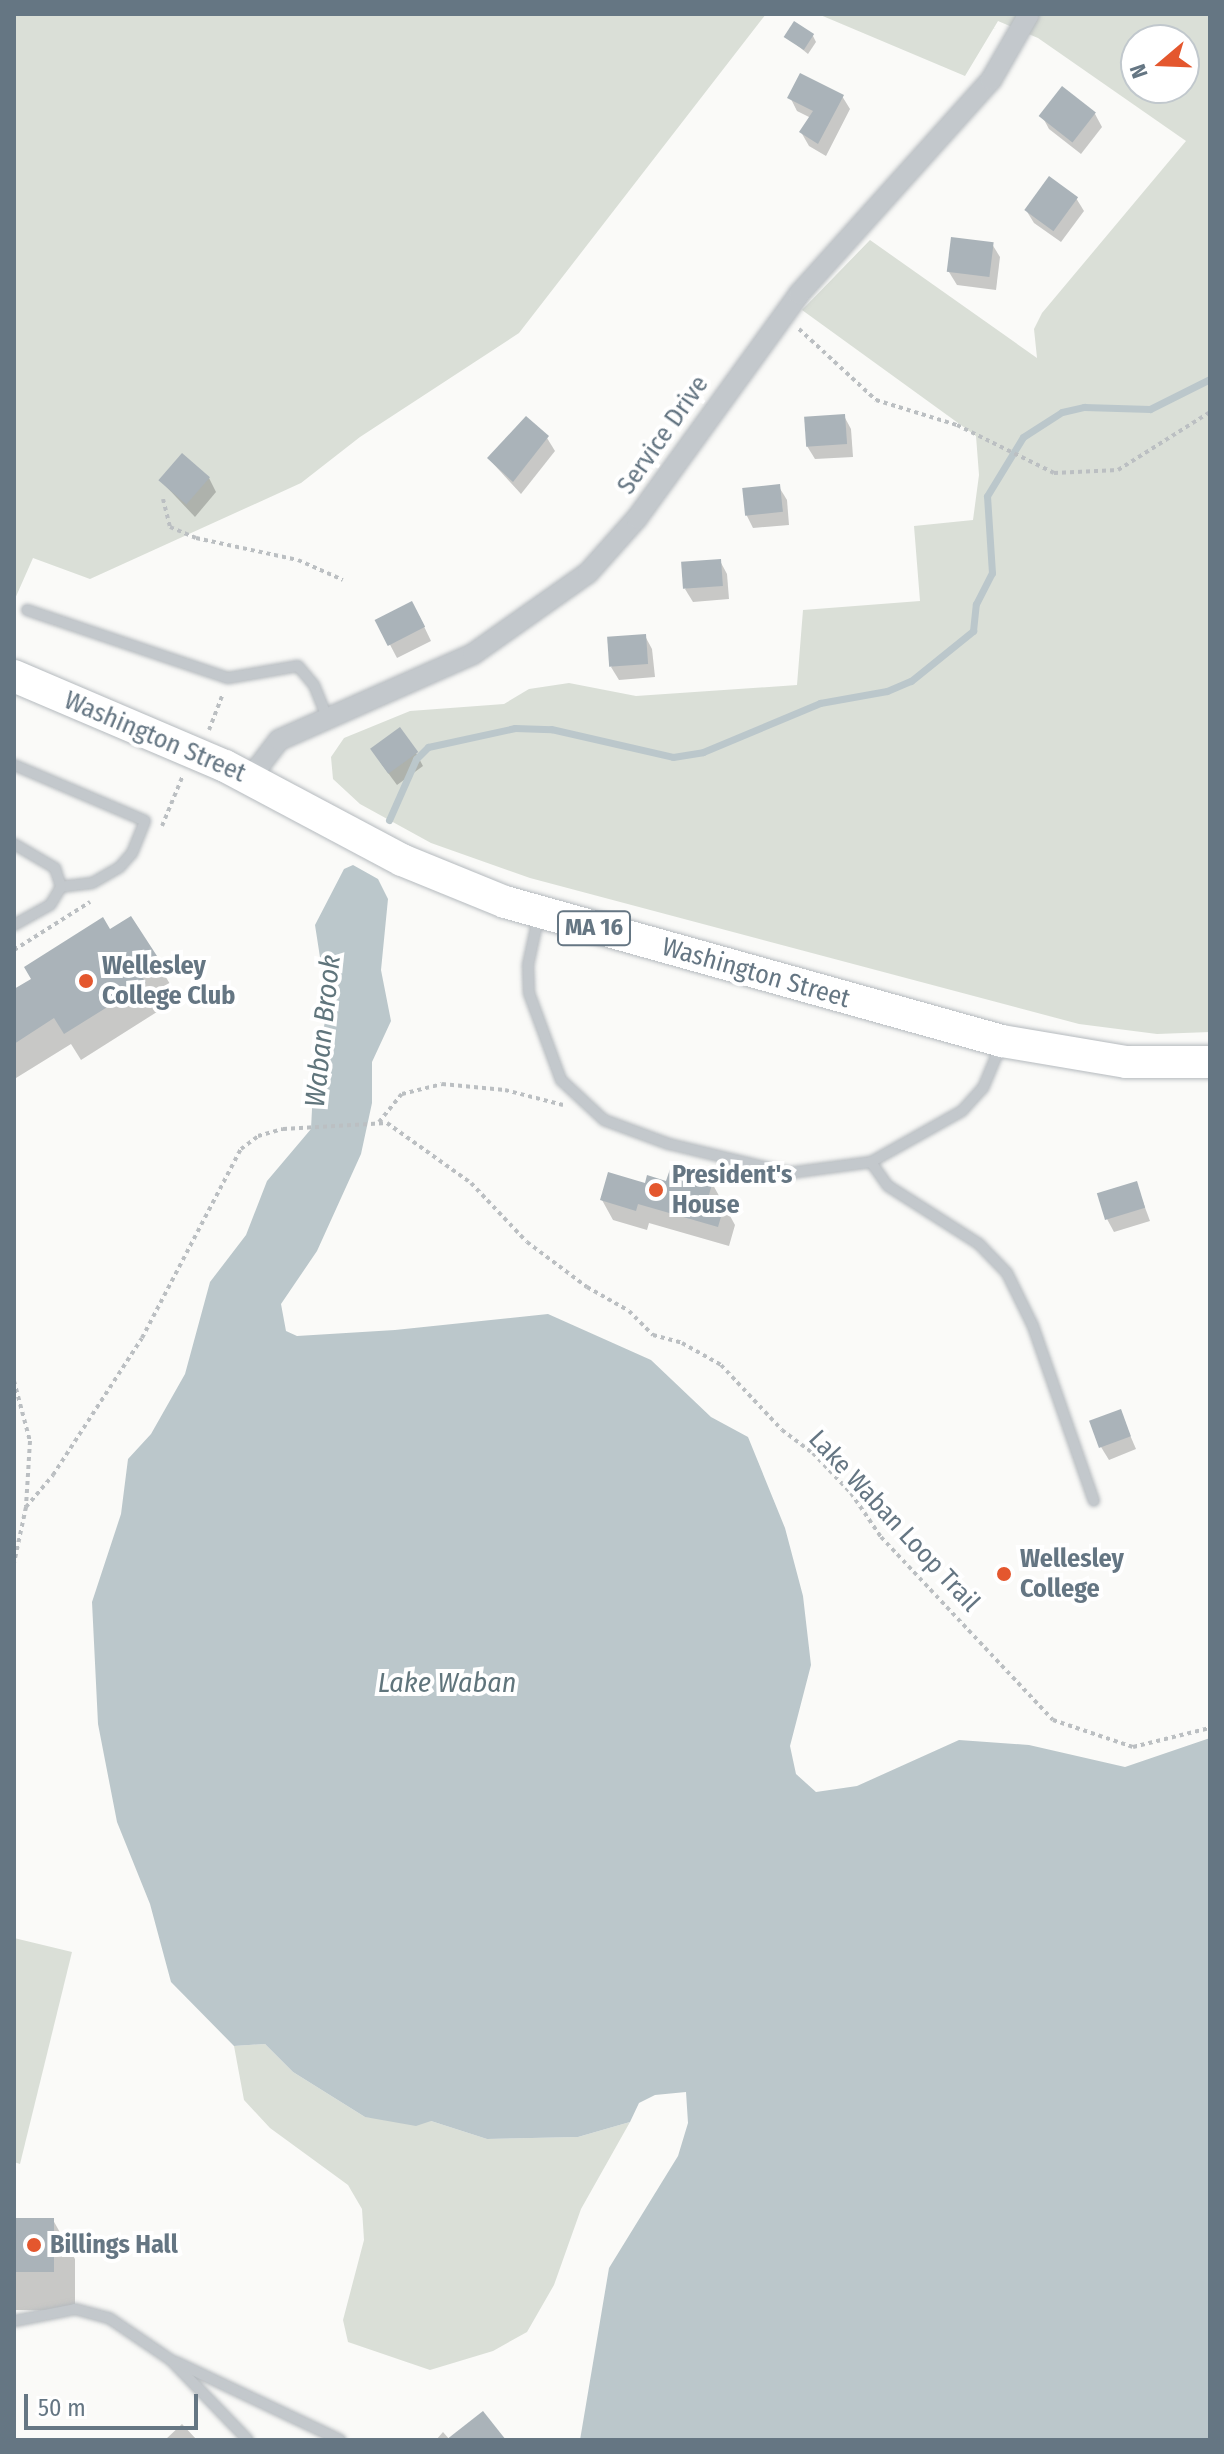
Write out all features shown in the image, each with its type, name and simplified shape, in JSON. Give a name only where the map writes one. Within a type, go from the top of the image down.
[{"type":"main road","name":"Washington Street","points":[[14,676],[250,778],[423,870],[540,912],[1002,1041],[1126,1062],[1210,1062]]},
{"type":"street","name":"Service Drive","points":[[250,778],[279,740],[473,654],[588,573],[642,510],[781,316],[982,91],[1029,14]]},
{"type":"lane","points":[[27,610],[228,678],[298,666],[314,685],[327,718]]},
{"type":"lane","points":[[14,765],[145,821],[132,853],[120,867],[92,883],[61,887]]},
{"type":"lane","points":[[14,844],[55,868],[61,887],[50,905],[14,925]]},
{"type":"lane","points":[[540,912],[528,965],[532,1009],[561,1080],[593,1113],[648,1138],[772,1171],[820,1173],[871,1162],[928,1135],[973,1101],[991,1075],[1002,1041]]},
{"type":"lane","points":[[871,1162],[888,1186],[979,1244],[1007,1273],[1033,1326],[1094,1501]]},
{"type":"lane","points":[[14,2321],[75,2309],[109,2318],[171,2360],[340,2440]]},
{"type":"lane","points":[[171,2360],[248,2440]]},
{"type":"path","points":[[781,316],[835,357],[876,400],[957,425],[993,446],[1070,475],[1118,470],[1210,412]]},
{"type":"path","points":[[163,499],[170,527],[196,538],[298,560],[343,580]]},
{"type":"path","points":[[204,740],[228,678]]},
{"type":"path","points":[[26,1507],[53,1475],[142,1338],[234,1158],[249,1140],[283,1129],[379,1122],[402,1094],[442,1084],[505,1090],[572,1107]]},
{"type":"path","name":"Lake Waban Loop Trail","points":[[379,1122],[394,1126],[471,1183],[527,1242],[587,1287],[629,1311],[653,1335],[682,1343],[721,1365],[782,1430],[823,1463],[881,1537],[1053,1720],[1133,1747],[1210,1728]]},
{"type":"path","points":[[14,1381],[30,1441],[26,1507],[14,1563]]},
{"type":"shaded area","points":[[14,14],[766,14],[519,333],[360,437],[301,483],[90,579],[33,558],[14,601]]},
{"type":"shaded area","points":[[818,14],[1210,14],[1210,1032],[1157,1034],[1079,1024],[530,878],[431,843],[360,804],[333,779],[331,757],[344,738],[410,711],[504,704],[529,689],[569,683],[636,696],[797,685],[803,610],[920,601],[914,526],[973,520],[979,475],[976,436],[802,310],[870,240],[1037,358],[1034,329],[1042,313],[1186,141],[1133,104],[1200,104],[1200,24],[1120,24],[1120,95],[1038,38],[998,21],[965,76]]},
{"type":"shaded area","points":[[14,1938],[72,1952],[20,2164],[14,2162]]},
{"type":"shaded area","points":[[265,2044],[293,2072],[365,2117],[431,2121],[487,2139],[578,2137],[630,2122],[581,2209],[554,2285],[527,2332],[493,2351],[430,2370],[348,2342],[343,2320],[364,2240],[362,2209],[348,2185],[270,2128],[244,2100],[234,2046]]},
{"type":"water","name":"Lake Waban","points":[[353,865],[378,879],[388,899],[381,970],[391,1021],[372,1062],[372,1103],[361,1154],[317,1251],[281,1304],[286,1331],[297,1336],[395,1330],[548,1314],[651,1360],[711,1417],[748,1437],[785,1528],[803,1596],[811,1665],[790,1746],[796,1774],[816,1792],[857,1786],[959,1740],[1029,1745],[1125,1767],[1210,1738],[1210,2440],[580,2440],[609,2268],[678,2156],[688,2123],[686,2092],[655,2095],[639,2103],[630,2122],[578,2137],[487,2139],[431,2121],[416,2126],[365,2117],[293,2072],[265,2044],[234,2046],[171,1982],[150,1904],[117,1822],[98,1724],[92,1602],[121,1514],[128,1459],[151,1434],[185,1374],[210,1282],[246,1235],[267,1181],[311,1129],[314,1069],[328,1009],[315,925],[344,869]]},
{"type":"building","points":[[794,21],[814,34],[804,50],[784,37]]},
{"type":"building","points":[[800,73],[844,95],[818,144],[799,132],[813,111],[787,98]]},
{"type":"building","points":[[1062,86],[1096,112],[1072,142],[1039,116]]},
{"type":"building","points":[[1049,176],[1078,197],[1053,231],[1024,210]]},
{"type":"building","points":[[951,237],[994,242],[989,277],[947,272]]},
{"type":"building","points":[[845,414],[847,444],[806,447],[804,417]]},
{"type":"building","points":[[526,416],[549,436],[513,482],[487,458]]},
{"type":"building","points":[[182,453],[210,477],[186,504],[158,480]]},
{"type":"building","points":[[780,484],[783,512],[745,516],[742,488]]},
{"type":"building","points":[[721,559],[723,586],[683,589],[681,562]]},
{"type":"building","points":[[412,601],[425,627],[388,646],[375,620]]},
{"type":"building","points":[[646,634],[648,664],[609,667],[607,637]]},
{"type":"building","points":[[400,727],[418,752],[388,774],[370,749]]},
{"type":"building","name":"Wellesley College Club","points":[[131,916],[157,956],[137,969],[146,983],[64,1034],[54,1018],[14,1044],[14,989],[31,979],[24,967],[103,917],[110,929]]},
{"type":"building","name":"President's House","points":[[670,1169],[713,1181],[708,1198],[725,1203],[718,1227],[638,1204],[636,1211],[600,1200],[608,1172],[645,1183],[647,1175],[666,1181]]},
{"type":"building","points":[[1137,1181],[1145,1208],[1105,1220],[1097,1193]]},
{"type":"building","points":[[1121,1409],[1131,1436],[1099,1448],[1089,1421]]},
{"type":"building","name":"Billings Hall","points":[[14,2218],[54,2218],[54,2272],[14,2272]]},
{"type":"building","points":[[483,2411],[506,2440],[446,2440]]},
{"type":"waterway","name":"Waban Brook","points":[[389,820],[416,759],[428,747],[515,728],[551,729],[673,757],[703,752],[820,703],[887,691],[911,681],[973,631],[976,604],[992,573],[987,496],[1023,437],[1062,412],[1084,407],[1150,409],[1210,379]]},
{"type":"place","name":"Wellesley College Club","points":[[86,981]]},
{"type":"place","name":"President's House","points":[[656,1190]]},
{"type":"place","name":"Wellesley College","points":[[1004,1574]]},
{"type":"place","name":"Billings Hall","points":[[34,2245]]}]
